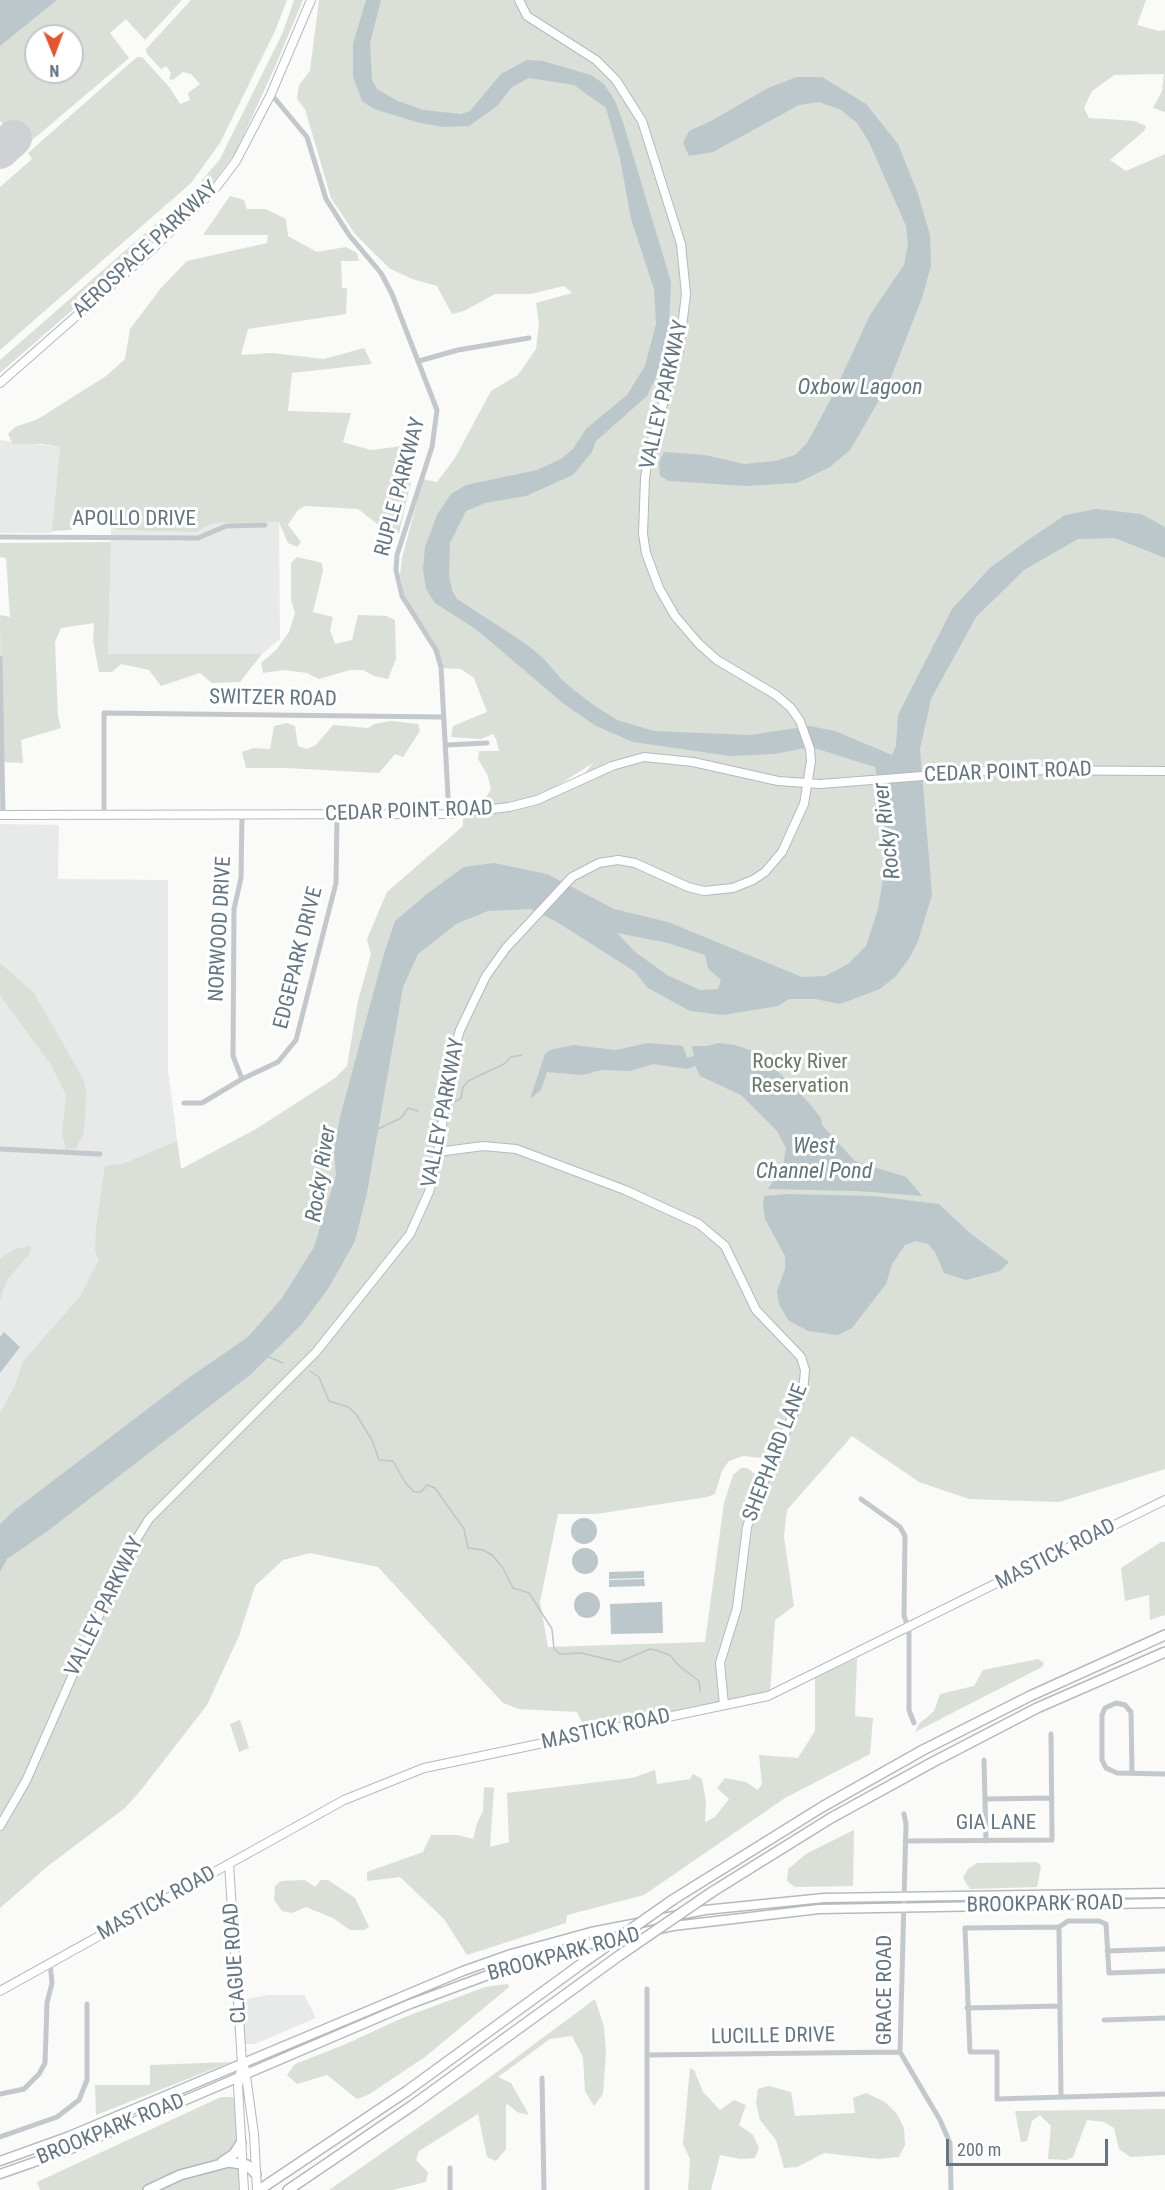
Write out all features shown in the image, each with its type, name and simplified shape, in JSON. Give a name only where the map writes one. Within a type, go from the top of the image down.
[{"type":"highway","points":[[258,2190],[399,2097],[674,1899],[822,1807],[923,1750],[1030,1696],[1165,1635]]},
{"type":"highway","points":[[288,2190],[395,2118],[620,1955],[712,1892],[831,1818],[1036,1708],[1165,1652]]},
{"type":"highway","points":[[218,2164],[234,2154],[241,2143]]},
{"type":"highway","points":[[148,2190],[180,2175],[218,2164],[243,2163],[256,2174]]},
{"type":"main road","name":"BROOKPARK ROAD","points":[[0,2161],[67,2137],[463,1971],[511,1954],[591,1932],[736,1905],[903,1896],[1165,1893]]},
{"type":"main road","name":"BROOKPARK ROAD","points":[[0,2174],[66,2151],[410,2004],[515,1965],[597,1942],[673,1926],[743,1916],[819,1909],[1165,1903]]},
{"type":"street","name":"AEROSPACE PARKWAY","points":[[0,383],[147,254],[214,190],[236,161],[271,94],[310,0]]},
{"type":"street","name":"VALLEY PARKWAY","points":[[0,1826],[26,1781],[91,1628],[123,1561],[138,1537],[179,1487],[316,1352],[399,1250],[419,1219],[429,1192],[438,1152],[452,1057],[460,1030],[486,976],[506,948],[566,882],[590,867],[618,860],[635,863],[688,887],[704,891],[733,888],[753,880],[765,872],[786,846],[800,815],[808,784],[810,749],[803,726],[791,708],[776,695],[717,660],[699,644],[675,616],[652,571],[643,534],[643,493],[650,450],[682,333],[686,294],[681,244],[642,121],[616,80],[596,60],[527,15],[519,0]]},
{"type":"street","name":"RUPLE PARKWAY","points":[[271,94],[307,137],[326,199],[349,235],[381,273],[402,317],[437,414],[432,447],[397,555],[396,570],[402,596],[436,650],[441,667],[449,814]]},
{"type":"street","points":[[419,361],[458,350],[529,338]]},
{"type":"street","name":"APOLLO DRIVE","points":[[0,537],[198,538],[226,526],[265,525]]},
{"type":"street","points":[[0,657],[1,815]]},
{"type":"street","name":"SWITZER ROAD","points":[[104,814],[104,713],[443,717]]},
{"type":"street","points":[[446,745],[487,743]]},
{"type":"street","name":"CEDAR POINT ROAD","points":[[1,815],[449,814],[509,807],[537,800],[612,765],[644,758],[662,757],[778,781],[808,784],[1000,770],[1165,771]]},
{"type":"street","name":"EDGEPARK DRIVE","points":[[184,1103],[202,1104],[242,1079],[278,1062],[296,1040],[336,882],[337,815]]},
{"type":"street","name":"NORWOOD DRIVE","points":[[242,816],[241,878],[234,909],[233,1056],[242,1079]]},
{"type":"street","name":"SHEPHARD LANE","points":[[438,1152],[483,1146],[516,1149],[625,1190],[699,1224],[725,1246],[756,1310],[801,1357],[806,1370],[803,1392],[756,1500],[747,1527],[737,1608],[720,1663],[724,1705]]},
{"type":"street","points":[[0,1149],[100,1154]]},
{"type":"street","points":[[861,1499],[900,1527],[905,1536],[904,1616],[909,1629],[909,1710],[914,1723]]},
{"type":"street","name":"MASTICK ROAD","points":[[0,1990],[344,1800],[424,1768],[768,1696],[909,1629],[1165,1500]]},
{"type":"street","points":[[1132,1772],[1131,1712],[1125,1705],[1116,1703],[1105,1708],[1102,1715],[1102,1760],[1106,1768],[1117,1773],[1165,1774]]},
{"type":"street","name":"GIA LANE","points":[[905,1840],[1052,1840],[1051,1734]]},
{"type":"street","points":[[984,1760],[986,1841]]},
{"type":"street","points":[[985,1799],[1052,1798]]},
{"type":"street","name":"GRACE ROAD","points":[[904,1814],[900,2052],[940,2120],[950,2144],[951,2190]]},
{"type":"street","name":"CLAGUE ROAD","points":[[229,1864],[243,2075],[258,2190]]},
{"type":"street","points":[[1165,1971],[1109,1973],[1106,1924],[1099,1922],[1068,1921],[1059,1927],[965,1928],[970,2052],[998,2052],[997,2099],[1165,2094]]},
{"type":"street","points":[[1059,1927],[1061,2097]]},
{"type":"street","points":[[1107,1951],[1165,1949]]},
{"type":"street","points":[[0,2094],[24,2089],[39,2074],[45,2062],[47,2003],[52,1983],[50,1963]]},
{"type":"street","points":[[647,1989],[647,2190]]},
{"type":"street","points":[[0,2137],[57,2117],[79,2100],[87,2080],[87,2004]]},
{"type":"street","points":[[967,2008],[1060,2006]]},
{"type":"street","points":[[1104,2020],[1165,2018]]},
{"type":"street","name":"LUCILLE DRIVE","points":[[647,2055],[900,2052]]},
{"type":"street","name":"CLAGUE ROAD","points":[[243,2075],[241,2143],[244,2190]]},
{"type":"street","points":[[542,2078],[544,2190]]},
{"type":"street","points":[[450,2168],[450,2190]]},
{"type":"shaded area","points":[[0,440],[60,447],[52,533],[0,533]]},
{"type":"shaded area","points":[[279,522],[280,639],[262,654],[108,654],[111,526],[117,530],[196,532],[214,523]]},
{"type":"shaded area","points":[[0,824],[59,825],[58,879],[168,880],[168,1070],[181,1169],[102,1256],[80,1296],[23,1361],[15,1385],[0,1413]]},
{"type":"shaded area","points":[[268,1995],[304,1995],[316,2018],[255,2044],[244,2044],[241,2000]]},
{"type":"green space","points":[[0,0],[182,0],[145,40],[126,19],[110,33],[129,58],[23,148],[0,121]]},
{"type":"green space","points":[[191,0],[287,0],[275,31],[220,143],[191,183],[0,350],[0,187],[32,159],[28,153],[137,57],[142,57],[170,88],[180,104],[190,100],[188,93],[200,84],[191,74],[183,72],[173,80],[169,79],[171,73],[166,66],[161,69],[147,54],[146,49]]},
{"type":"green space","points":[[294,0],[303,0],[274,69],[236,152],[209,188],[192,206],[0,373],[0,360],[190,194],[220,159],[283,32]]},
{"type":"green space","name":"Rocky River Reservation","points":[[319,0],[1146,0],[1137,25],[1159,31],[1165,30],[1165,112],[1153,108],[1162,91],[1164,74],[1114,75],[1092,91],[1084,108],[1089,118],[1135,121],[1146,126],[1144,131],[1110,160],[1126,171],[1165,154],[1165,1469],[1059,1502],[969,1499],[919,1482],[852,1436],[787,1510],[784,1536],[794,1606],[775,1620],[770,1694],[584,1727],[577,1712],[519,1709],[503,1703],[378,1567],[310,1553],[283,1560],[255,1586],[239,1636],[207,1705],[141,1790],[125,1808],[48,1866],[0,1908],[0,1413],[15,1385],[23,1361],[80,1296],[99,1260],[95,1251],[96,1227],[105,1166],[123,1164],[177,1141],[181,1169],[256,1129],[335,1078],[347,1066],[358,1001],[371,954],[367,939],[387,892],[463,826],[463,813],[542,802],[573,787],[593,763],[549,791],[528,799],[489,808],[475,803],[487,796],[491,789],[487,774],[478,759],[479,751],[499,751],[496,739],[493,734],[481,739],[451,737],[453,726],[487,712],[474,678],[461,669],[441,668],[439,659],[405,598],[400,575],[402,558],[423,479],[437,482],[455,458],[491,391],[518,375],[536,349],[539,324],[536,303],[572,293],[564,286],[530,294],[495,294],[464,311],[452,314],[437,286],[412,279],[389,268],[355,234],[331,198],[305,109],[297,99],[299,85],[310,71]],"holes":[[[771,1451],[773,1452],[758,1486],[755,1474],[747,1468],[741,1468],[733,1475],[724,1503],[705,1642],[548,1647],[540,1602],[558,1514],[596,1514],[707,1497],[715,1494],[722,1471],[729,1461],[743,1456],[763,1458]]]},
{"type":"green space","points":[[230,196],[244,200],[247,209],[266,209],[286,219],[288,236],[317,252],[346,247],[357,253],[359,261],[341,261],[342,288],[347,288],[346,314],[248,329],[241,355],[271,353],[324,359],[364,348],[372,364],[292,373],[288,411],[351,413],[343,442],[370,450],[396,447],[413,441],[418,452],[399,533],[385,530],[358,509],[305,506],[298,510],[288,525],[301,542],[297,547],[288,543],[279,522],[214,523],[196,532],[117,530],[99,517],[92,515],[81,519],[71,530],[52,531],[60,447],[42,444],[13,444],[8,434],[15,427],[38,419],[106,376],[125,359],[130,329],[161,288],[187,261],[267,243],[268,235],[203,235]]},
{"type":"green space","points":[[111,542],[108,654],[262,654],[240,682],[212,683],[200,673],[161,686],[149,670],[121,664],[112,672],[99,672],[93,641],[94,623],[61,628],[55,642],[58,716],[61,728],[21,740],[23,763],[1,762],[0,615],[10,617],[6,558],[0,557],[0,543]]},
{"type":"green space","points":[[297,557],[322,563],[323,571],[313,612],[333,617],[330,630],[335,644],[352,640],[358,615],[386,616],[395,620],[396,659],[388,679],[374,676],[363,670],[350,670],[319,679],[307,673],[284,670],[263,673],[261,663],[277,649],[289,632],[295,613],[291,600],[291,563]]},
{"type":"green space","points":[[391,721],[418,724],[420,731],[403,757],[395,754],[379,773],[246,768],[242,752],[253,748],[270,749],[274,726],[287,723],[295,726],[298,746],[307,749],[316,745],[333,725],[368,728],[374,724]]},
{"type":"green space","points":[[0,963],[34,993],[84,1080],[85,1121],[83,1135],[76,1148],[66,1150],[62,1134],[66,1095],[51,1065],[0,995]]},
{"type":"green space","points":[[31,1246],[30,1253],[7,1280],[0,1300],[0,1258],[15,1249]]},
{"type":"green space","points":[[1161,1542],[1165,1542],[1165,1615],[1150,1620],[1149,1595],[1125,1601],[1121,1568]]},
{"type":"green space","points":[[857,1658],[855,1716],[873,1718],[870,1754],[785,1798],[644,1895],[567,1915],[566,1923],[467,1955],[444,1919],[400,1877],[367,1881],[367,1872],[423,1852],[431,1835],[458,1835],[473,1839],[483,1811],[484,1787],[494,1788],[490,1847],[509,1842],[507,1793],[632,1778],[655,1770],[657,1784],[690,1779],[693,1774],[702,1779],[706,1802],[705,1822],[715,1817],[729,1799],[717,1788],[725,1778],[746,1782],[758,1790],[762,1784],[759,1755],[798,1758],[815,1731],[815,1678]]},
{"type":"green space","points":[[1038,1659],[1044,1663],[1042,1667],[915,1732],[919,1724],[934,1711],[940,1694],[974,1686],[983,1670]]},
{"type":"green space","points":[[240,1720],[249,1748],[239,1752],[230,1724]]},
{"type":"green space","points":[[854,1830],[853,1886],[795,1887],[787,1881],[788,1869],[806,1854]]},
{"type":"green space","points":[[1037,1862],[1041,1866],[1037,1887],[970,1889],[963,1878],[968,1869],[977,1863]]},
{"type":"green space","points":[[305,1880],[315,1887],[321,1880],[328,1880],[355,1898],[369,1927],[364,1930],[350,1930],[333,1918],[306,1907],[292,1913],[282,1911],[274,1900],[275,1886],[281,1881]]},
{"type":"green space","points":[[508,1984],[509,1987],[425,2057],[368,2095],[357,2099],[327,2075],[297,2084],[287,2075],[295,2064],[400,2019],[485,1987]]},
{"type":"green space","points":[[595,1999],[604,2027],[606,2053],[603,2094],[594,2106],[585,2091],[583,2057],[572,2036],[550,2039],[498,2077],[511,2083],[529,2115],[517,2112],[506,2103],[506,2149],[496,2161],[487,2157],[478,2114],[419,2151],[416,2160],[428,2172],[426,2182],[393,2190],[329,2190],[478,2086]]},
{"type":"green space","points":[[231,2062],[96,2115],[95,2085],[150,2085],[150,2065]]},
{"type":"green space","points":[[690,2068],[694,2070],[703,2092],[720,2110],[734,2100],[746,2105],[739,2125],[753,2135],[759,2148],[755,2158],[740,2159],[720,2155],[711,2190],[688,2190],[690,2159],[683,2144]]},
{"type":"green space","points":[[769,2086],[791,2092],[795,2116],[855,2113],[853,2098],[866,2093],[885,2102],[897,2114],[904,2128],[905,2145],[899,2157],[878,2159],[824,2153],[797,2167],[784,2168],[776,2140],[760,2120],[756,2103],[758,2089]]},
{"type":"green space","points":[[221,2097],[233,2097],[236,2102],[238,2144],[231,2155],[168,2175],[141,2190],[40,2190],[37,2182]]},
{"type":"green space","points":[[1165,2109],[1165,2155],[1130,2157],[1119,2149],[1114,2128],[1104,2122],[1087,2120],[1073,2157],[1066,2160],[1048,2159],[1051,2126],[1040,2115],[1032,2121],[1027,2141],[1021,2142],[1015,2111]]},
{"type":"green space","points":[[231,2165],[240,2166],[242,2190],[156,2190],[183,2179]]},
{"type":"water","points":[[0,0],[57,0],[27,24],[24,24],[24,27],[0,46]]},
{"type":"water","name":"Rocky River","points":[[366,0],[381,0],[370,43],[372,80],[377,89],[398,101],[423,110],[461,114],[470,111],[501,74],[527,60],[543,61],[591,75],[604,84],[615,101],[671,282],[669,329],[657,375],[647,396],[596,441],[592,452],[573,475],[526,496],[485,503],[466,511],[450,543],[449,575],[452,590],[457,599],[526,644],[544,659],[564,682],[617,720],[654,731],[750,735],[810,726],[835,731],[892,755],[896,746],[898,715],[952,609],[990,568],[1028,540],[1065,515],[1096,509],[1141,514],[1165,527],[1165,558],[1115,538],[1078,539],[1024,570],[976,617],[931,699],[920,749],[932,895],[918,941],[910,957],[896,976],[880,989],[840,1004],[815,999],[789,999],[778,1006],[723,1015],[690,1011],[648,988],[634,971],[557,922],[531,909],[488,911],[456,924],[418,954],[403,987],[367,1193],[355,1241],[328,1289],[301,1325],[250,1375],[49,1530],[7,1559],[0,1572],[0,1524],[16,1509],[187,1379],[248,1337],[282,1298],[314,1247],[336,1175],[334,1151],[340,1117],[383,957],[395,921],[427,894],[464,867],[494,863],[547,874],[614,909],[668,922],[802,977],[825,976],[848,964],[866,946],[878,909],[885,867],[884,811],[875,767],[811,747],[774,754],[730,756],[633,742],[596,726],[564,704],[477,630],[435,603],[426,589],[423,570],[425,547],[437,515],[451,494],[466,485],[537,470],[561,459],[573,449],[586,429],[627,395],[645,366],[656,324],[654,289],[631,219],[620,158],[606,108],[574,85],[529,78],[512,87],[497,106],[469,126],[444,127],[420,123],[374,109],[362,101],[353,77],[353,44]],"holes":[[[617,933],[668,943],[705,955],[708,968],[721,980],[718,989],[700,990],[667,975],[634,951]]]},
{"type":"water","name":"Oxbow Lagoon","points":[[797,77],[822,77],[866,104],[898,144],[918,194],[930,235],[931,266],[922,298],[888,385],[850,450],[830,467],[797,483],[747,486],[669,481],[660,476],[659,462],[664,452],[705,455],[744,464],[775,461],[795,455],[807,443],[832,397],[870,315],[904,265],[908,244],[906,226],[869,142],[857,123],[841,110],[819,102],[799,105],[713,152],[689,156],[683,143],[689,131],[713,120],[768,88]]},
{"type":"water","name":"West Channel Pond","points":[[648,1043],[683,1046],[687,1058],[694,1056],[692,1046],[708,1046],[718,1043],[735,1045],[761,1054],[808,1102],[821,1118],[822,1125],[855,1161],[906,1177],[922,1196],[857,1191],[768,1189],[783,1166],[786,1148],[777,1131],[741,1095],[700,1076],[695,1066],[687,1069],[653,1064],[630,1071],[602,1070],[582,1075],[547,1072],[541,1090],[530,1099],[545,1054],[550,1050],[573,1045],[616,1050]]},
{"type":"water","points":[[786,1194],[873,1196],[939,1204],[971,1234],[1009,1262],[1000,1271],[966,1280],[944,1273],[935,1252],[928,1244],[916,1241],[905,1245],[892,1264],[886,1284],[852,1328],[838,1335],[808,1331],[788,1320],[779,1304],[777,1291],[785,1269],[785,1256],[765,1219],[764,1196]]},
{"type":"water","points":[[4,1332],[20,1347],[0,1373],[0,1337]]},
{"type":"water","points":[[584,1518],[593,1522],[597,1531],[593,1540],[584,1544],[575,1540],[571,1531],[575,1522]]},
{"type":"water","points":[[585,1548],[594,1552],[598,1561],[594,1570],[585,1574],[576,1570],[572,1561],[576,1552]]},
{"type":"water","points":[[644,1571],[644,1578],[609,1579],[609,1572]]},
{"type":"water","points":[[644,1579],[645,1586],[609,1587],[609,1580]]},
{"type":"water","points":[[587,1592],[596,1596],[600,1605],[596,1614],[587,1618],[578,1614],[574,1605],[578,1596]]},
{"type":"water","points":[[662,1602],[663,1633],[611,1634],[610,1604]]},
{"type":"waterway","points":[[453,1103],[461,1098],[463,1087],[468,1081],[504,1064],[511,1057],[522,1055]]},
{"type":"waterway","points":[[378,1129],[401,1118],[408,1108],[418,1111]]},
{"type":"waterway","points":[[269,1357],[283,1363]]},
{"type":"waterway","points":[[310,1371],[319,1377],[329,1401],[348,1407],[356,1414],[373,1442],[379,1460],[393,1461],[405,1482],[414,1492],[421,1492],[427,1485],[435,1488],[464,1529],[468,1548],[483,1550],[492,1555],[503,1568],[513,1588],[529,1593],[552,1629],[554,1649],[560,1654],[581,1653],[619,1662],[650,1649],[656,1650],[670,1655],[678,1665],[699,1681],[700,1692]]},
{"type":"runway","points":[[0,151],[14,138]]}]
